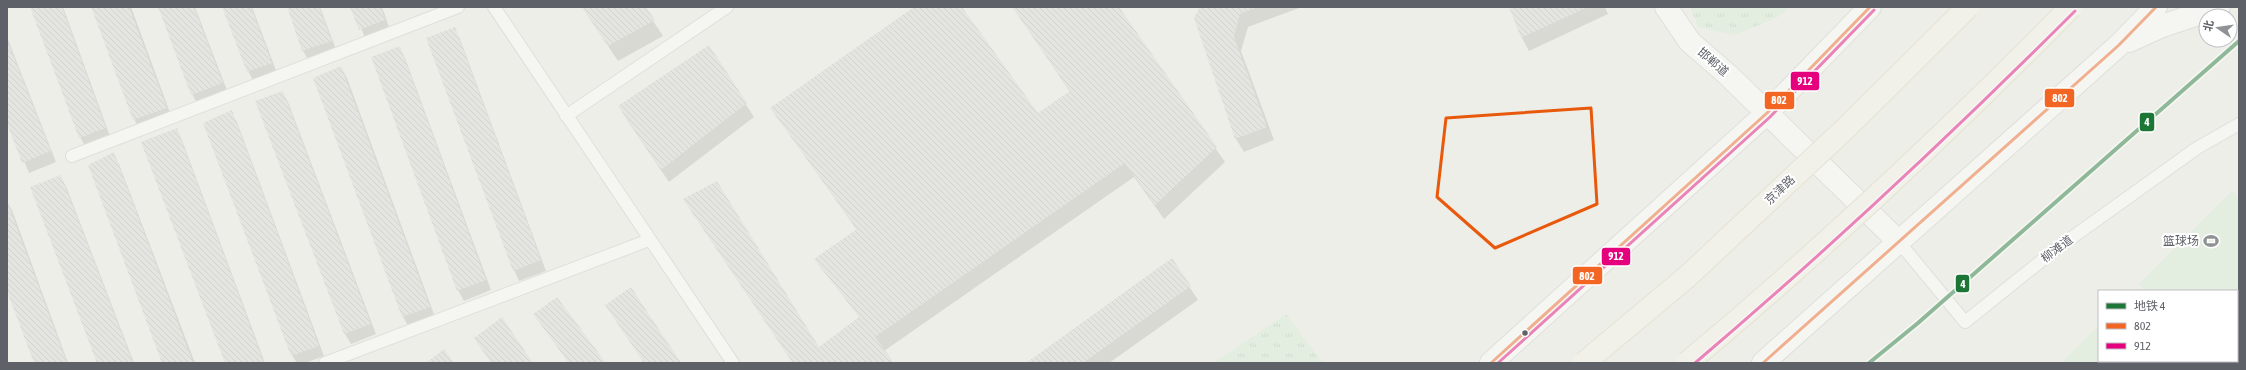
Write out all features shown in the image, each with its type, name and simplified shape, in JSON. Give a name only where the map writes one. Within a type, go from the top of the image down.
[{"type":"main road","name":"京津路","points":[[1584,363],[1688,276],[1847,127],[1968,7]]},
{"type":"main road","points":[[1688,363],[1883,190],[2014,65],[2071,7]]},
{"type":"street","name":"邯郸道","points":[[1666,7],[1690,42],[1727,74],[1899,242]]},
{"type":"street","points":[[1491,363],[1767,113],[1870,7]]},
{"type":"street","points":[[1763,363],[2119,45],[2156,7]]},
{"type":"street","points":[[2119,45],[2162,26],[2219,7]]},
{"type":"lane","points":[[72,156],[458,7]]},
{"type":"lane","points":[[494,7],[733,363]]},
{"type":"lane","points":[[566,116],[727,7]]},
{"type":"lane","name":"柳滩道","points":[[1899,242],[1965,322],[2056,250],[2107,213],[2197,148],[2239,124]]},
{"type":"lane","points":[[325,363],[649,240]]},
{"type":"highlighted area","points":[[1591,108],[1597,204],[1495,248],[1437,197],[1446,118]]},
{"type":"green space","points":[[1690,7],[1790,7],[1780,16],[1735,35],[1698,27]]},
{"type":"green space","name":"篮球场","points":[[2232,191],[2239,198],[2239,288],[2237,290],[2145,290],[2139,284]]},
{"type":"green space","points":[[1286,314],[1323,363],[1213,363]]},
{"type":"green space","points":[[2239,323],[2239,363],[2199,363],[2238,362]]},
{"type":"green space","points":[[2098,326],[2098,362],[2166,362],[2165,363],[2061,363]]},
{"type":"building","points":[[30,7],[62,7],[106,128],[79,138]]},
{"type":"building","points":[[91,7],[129,7],[167,108],[133,120]]},
{"type":"building","points":[[158,7],[194,7],[223,83],[191,95]]},
{"type":"building","points":[[222,7],[251,7],[272,63],[247,72]]},
{"type":"building","points":[[287,7],[319,7],[332,41],[302,51]]},
{"type":"building","points":[[350,7],[381,7],[385,20],[359,30]]},
{"type":"building","points":[[582,7],[646,7],[655,20],[608,46]]},
{"type":"building","points":[[914,7],[962,7],[1038,113],[1070,91],[1012,7],[1119,7],[1217,147],[1155,205],[1125,163],[875,337],[892,360],[887,363],[793,363],[683,199],[717,181],[819,347],[859,317],[814,259],[857,229],[770,108]]},
{"type":"building","points":[[1200,7],[1258,7],[1240,14],[1234,37],[1267,127],[1235,139],[1194,18]]},
{"type":"building","points":[[1509,7],[1588,7],[1521,38]]},
{"type":"building","points":[[455,27],[541,260],[513,271],[426,38]]},
{"type":"building","points":[[7,40],[51,151],[22,163],[7,123]]},
{"type":"building","points":[[709,45],[747,103],[661,170],[618,106]]},
{"type":"building","points":[[400,46],[486,280],[457,291],[371,57]]},
{"type":"building","points":[[341,66],[430,307],[402,317],[313,78]]},
{"type":"building","points":[[283,91],[371,324],[344,334],[255,101]]},
{"type":"building","points":[[232,110],[319,346],[291,356],[203,123]]},
{"type":"building","points":[[177,128],[264,363],[225,363],[141,142]]},
{"type":"building","points":[[114,152],[193,363],[162,363],[88,165]]},
{"type":"building","points":[[61,175],[133,363],[97,363],[30,187]]},
{"type":"building","points":[[7,201],[67,363],[34,363],[7,291]]},
{"type":"building","points":[[1172,258],[1191,286],[1083,363],[1026,363]]},
{"type":"building","points":[[631,287],[681,363],[644,363],[605,305]]},
{"type":"building","points":[[557,297],[606,363],[569,363],[533,314]]},
{"type":"building","points":[[502,317],[533,363],[491,363],[474,338]]},
{"type":"building","points":[[444,349],[454,363],[426,363]]},
{"type":"metro line","name":"4","points":[[1869,363],[1918,323],[2239,41]]},
{"type":"transit line","name":"802","points":[[1491,363],[1767,113],[1870,7]]},
{"type":"transit line","name":"802","points":[[1763,363],[2119,45],[2156,7]]},
{"type":"transit line","name":"912","points":[[1498,363],[1770,117],[1874,10]]},
{"type":"transit line","name":"912","points":[[1695,363],[1793,278],[1889,191],[1983,102],[2075,11]]},
{"type":"place","name":"篮球场","points":[[2211,241]]}]
